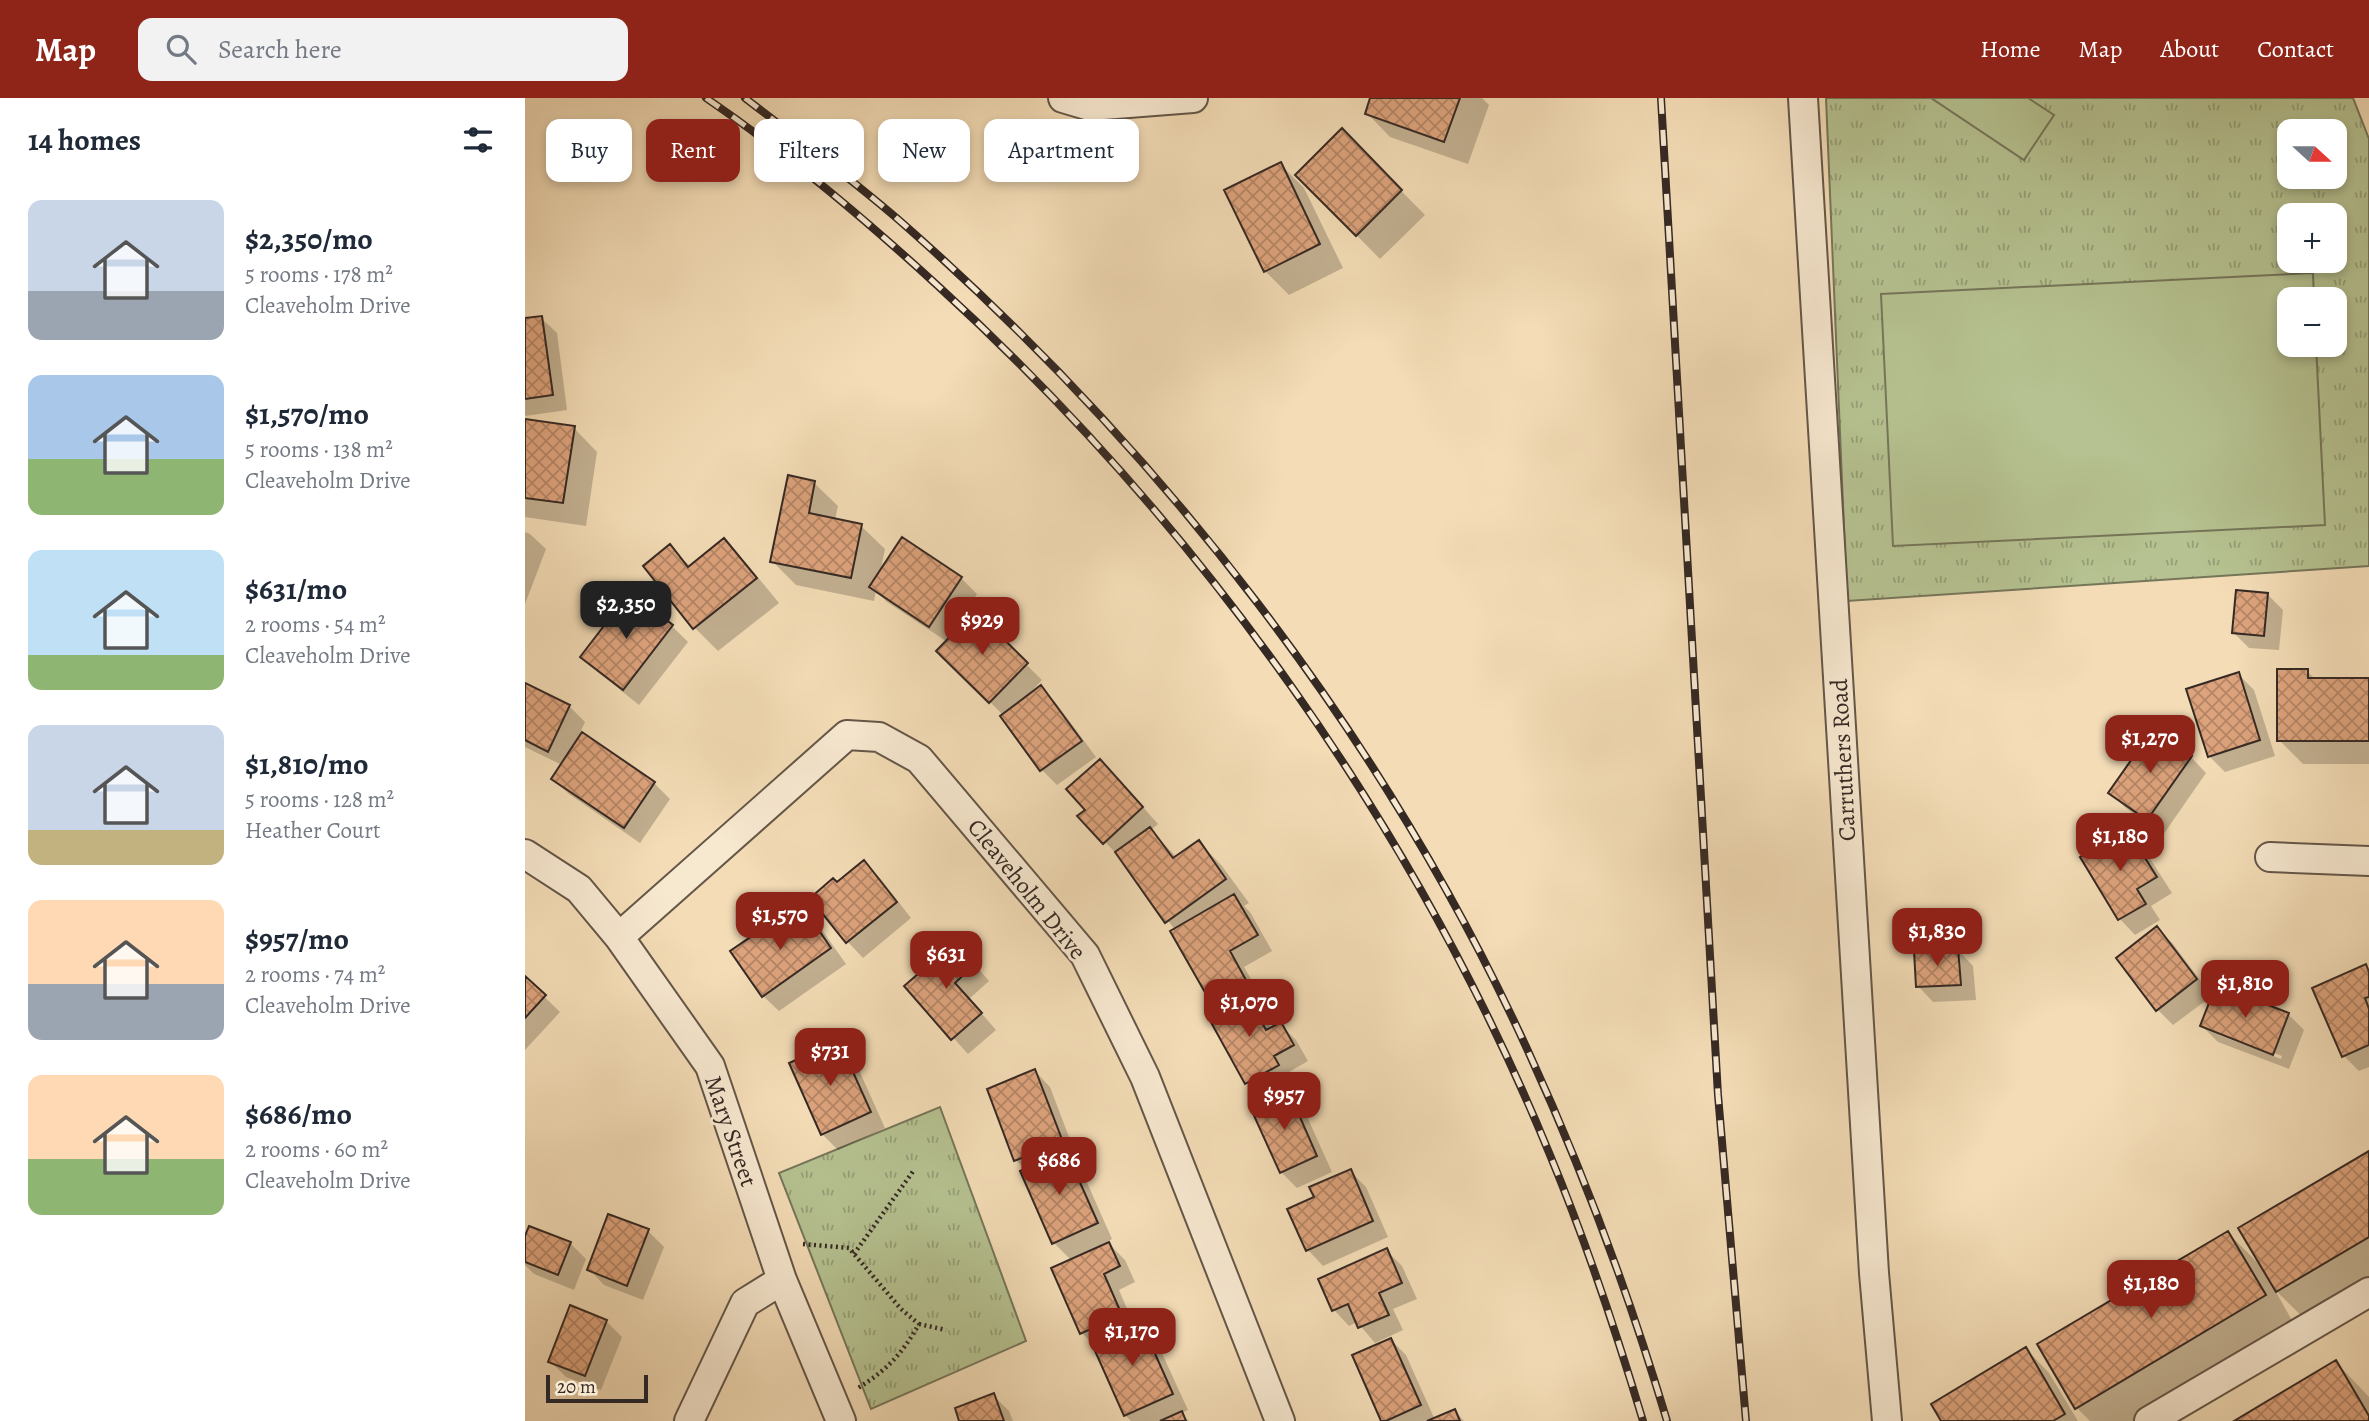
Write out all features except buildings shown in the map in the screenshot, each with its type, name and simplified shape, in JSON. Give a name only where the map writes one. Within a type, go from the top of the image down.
[{"type":"street","points":[[1063,98],[1090,106],[1193,98]]},
{"type":"street","name":"Carruthers Road","points":[[1803,98],[1873,1259],[1887,1421]]},
{"type":"street","name":"Cleaveholm Drive","points":[[619,937],[847,735],[879,737],[919,759],[1085,955],[1145,1077],[1280,1421]]},
{"type":"street","name":"Mary Street","points":[[525,854],[579,889],[619,937],[710,1066],[782,1280],[837,1412]]},
{"type":"street","points":[[2270,858],[2369,861]]},
{"type":"street","points":[[688,1421],[745,1303],[782,1280]]},
{"type":"street","points":[[2149,1421],[2369,1292]]},
{"type":"path","points":[[854,1254],[914,1170]]},
{"type":"path","points":[[769,1241],[849,1248],[901,1309],[919,1324],[946,1330]]},
{"type":"path","points":[[837,1412],[883,1372],[908,1343],[919,1324]]},
{"type":"green space","points":[[1826,98],[2353,98],[2369,139],[2369,566],[1847,601]]},
{"type":"green space","points":[[1931,98],[2028,98],[2054,115],[2024,160]]},
{"type":"green space","points":[[2313,273],[2314,287],[2277,287],[2277,357],[2317,357],[2325,525],[1893,546],[1881,294]]},
{"type":"green space","points":[[940,1107],[1026,1341],[871,1409],[779,1173]]},
{"type":"railway","points":[[706,98],[796,164],[854,212],[938,286],[1034,378],[1125,476],[1211,579],[1292,687],[1366,798],[1434,914],[1496,1033],[1576,1221],[1643,1421]]},
{"type":"railway","points":[[745,98],[900,221],[996,309],[1088,403],[1175,501],[1257,603],[1334,709],[1405,820],[1470,934],[1528,1051],[1604,1233],[1667,1421]]},
{"type":"railway","points":[[1661,98],[1718,1095],[1746,1421]]}]
